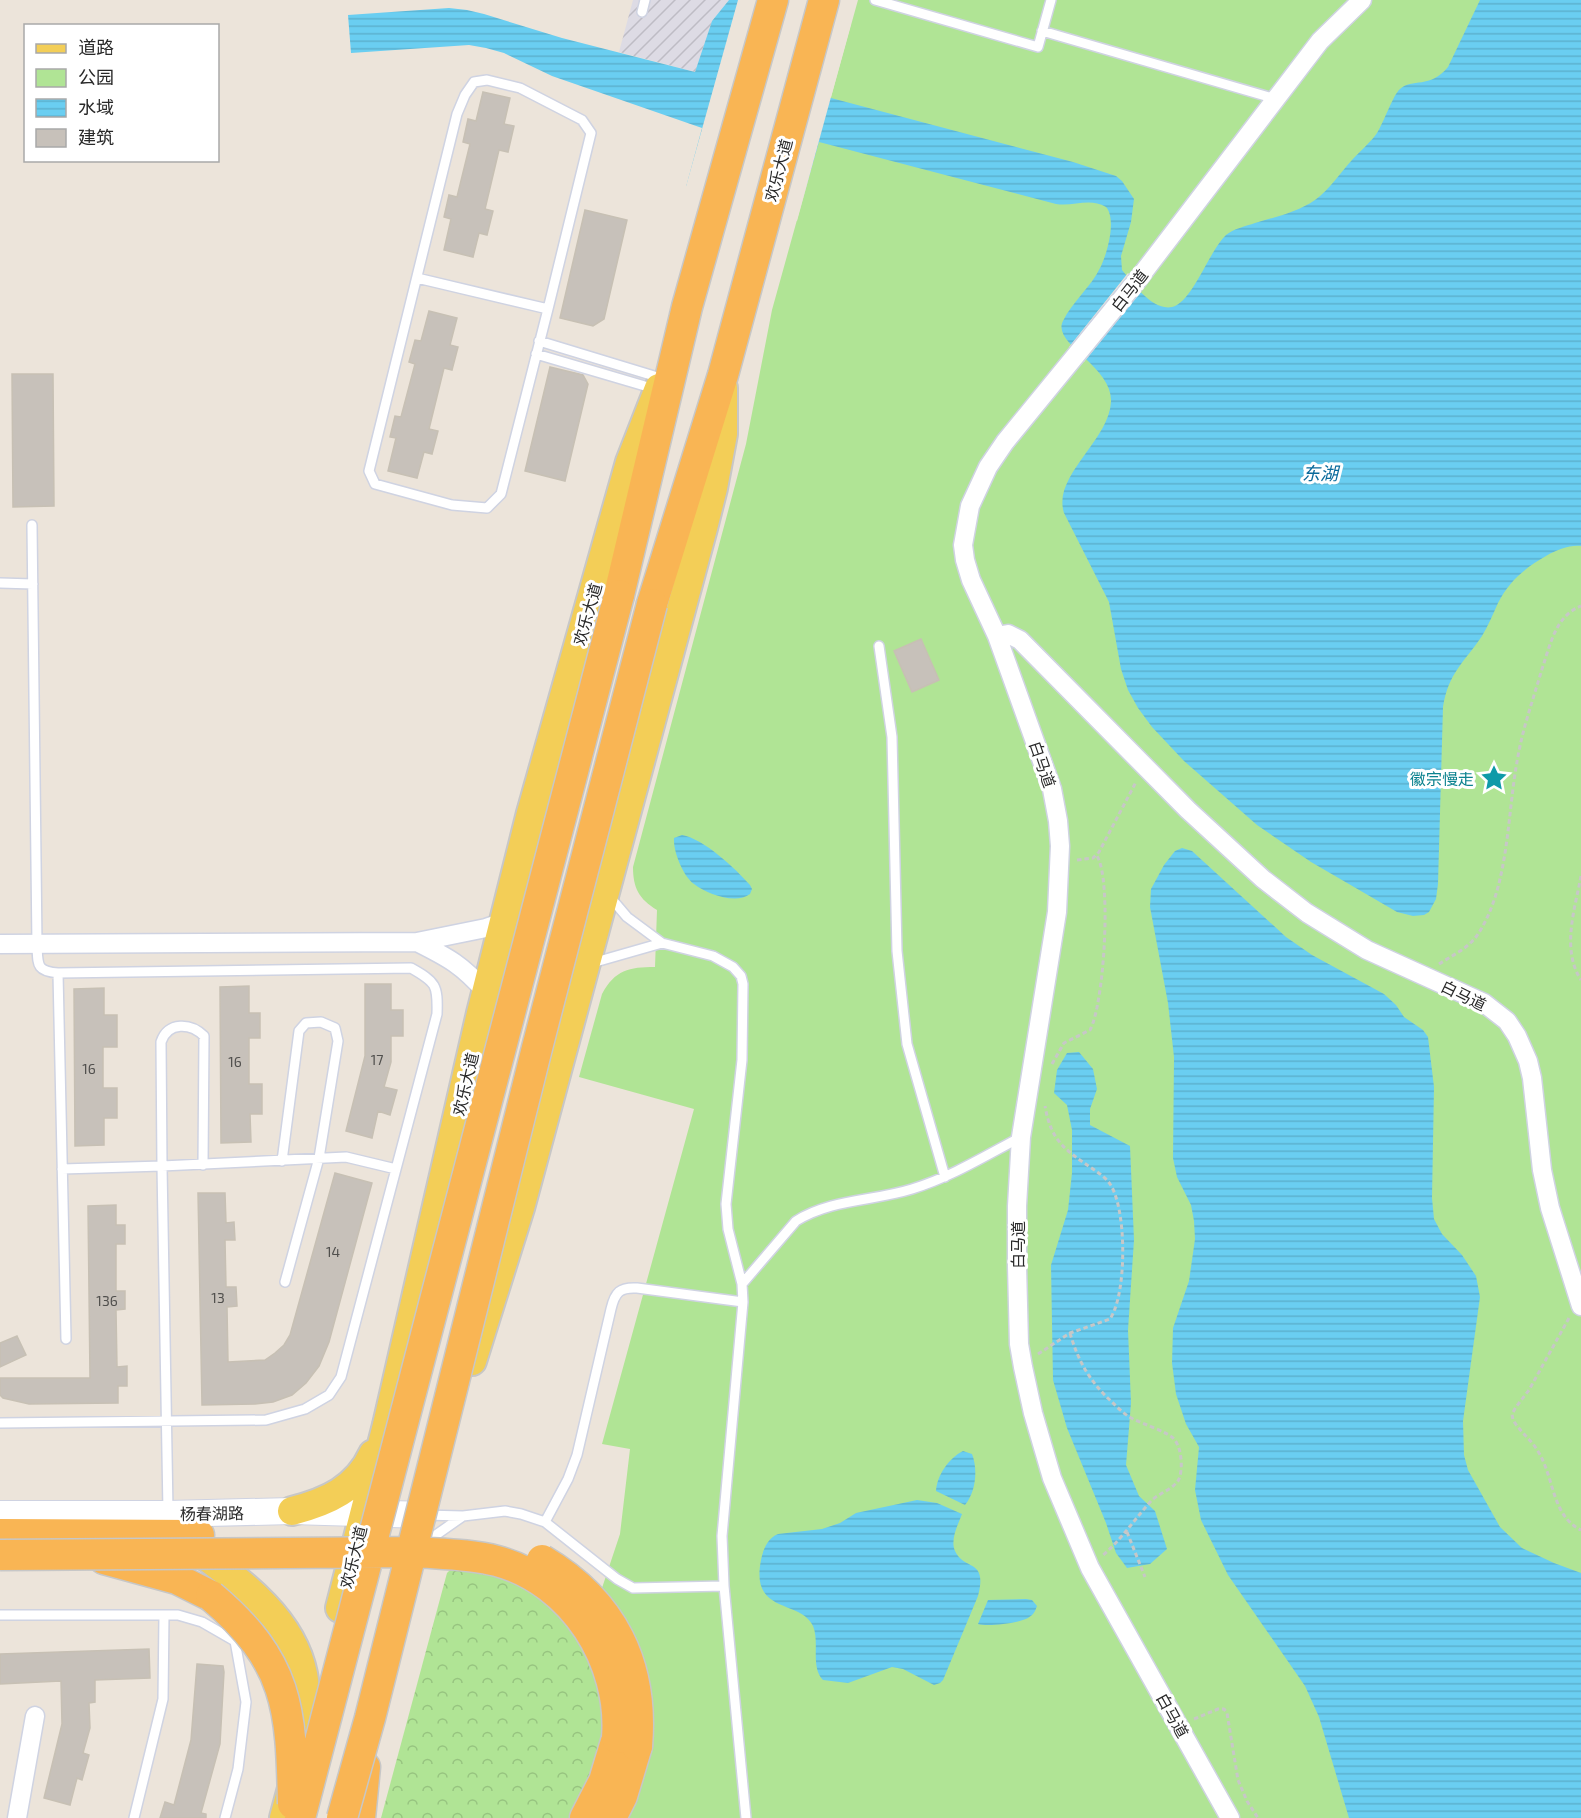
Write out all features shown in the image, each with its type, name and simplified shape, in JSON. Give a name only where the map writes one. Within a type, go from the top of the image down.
[{"type":"highway","name":"欢乐大道","points":[[300,1818],[619,595],[666,376],[773,0]]},
{"type":"highway","name":"欢乐大道","points":[[340,1818],[370,1718],[537,1048],[652,604],[723,375],[822,5]]},
{"type":"highway","points":[[0,1515],[51,1534]]},
{"type":"highway","points":[[0,1534],[375,1533],[443,1535],[477,1537],[532,1554],[580,1587],[596,1603],[616,1632],[628,1659],[637,1697],[639,1719],[637,1746],[622,1796],[611,1818]]},
{"type":"highway","points":[[0,1556],[415,1552],[471,1557],[496,1561],[516,1568],[554,1591],[582,1620],[602,1651],[613,1683],[617,1710],[617,1738],[604,1781],[585,1818]]},
{"type":"highway","points":[[86,1555],[154,1571],[196,1587],[225,1608],[252,1636],[271,1664],[285,1701],[292,1750],[294,1818]]},
{"type":"highway","points":[[360,1818],[370,1718]]},
{"type":"main road","name":"欢乐大道","points":[[340,1818],[424,1515],[520,1208],[587,965],[713,488],[723,434],[723,375]]},
{"type":"main road","name":"欢乐大道","points":[[284,1818],[387,1425],[486,992],[531,813],[630,462],[666,376]]},
{"type":"main road","points":[[292,1511],[317,1505],[350,1486],[362,1473],[387,1425]]},
{"type":"main road","name":"杨春湖路","points":[[0,1515],[292,1511],[424,1515]]},
{"type":"main road","points":[[0,1556],[98,1551],[416,1549]]},
{"type":"main road","points":[[204,1561],[236,1579],[262,1602],[288,1636],[302,1672],[307,1732]]},
{"type":"street","name":"白马道","points":[[1230,1818],[1090,1568],[1052,1478],[1033,1413],[1023,1367],[1018,1319],[1017,1206],[1021,1137],[1057,912],[1060,859],[1058,821],[1052,789],[997,636],[971,580],[963,544],[970,506],[988,467],[1005,442],[1139,278],[1320,41],[1362,0]]},
{"type":"street","name":"白马道","points":[[997,636],[1008,634],[1020,640],[1188,810],[1263,879],[1307,913],[1367,950],[1484,1003],[1507,1021],[1525,1051],[1532,1078],[1542,1170],[1577,1310]]},
{"type":"street","points":[[0,944],[417,942],[486,928],[503,922]]},
{"type":"street","points":[[417,942],[464,968],[486,992]]},
{"type":"street","points":[[17,1818],[35,1716]]},
{"type":"lane","points":[[642,12],[645,0]]},
{"type":"lane","points":[[875,0],[1038,47],[1052,0]]},
{"type":"lane","points":[[1042,31],[1276,99]]},
{"type":"lane","points":[[487,80],[520,88],[582,120],[591,133],[548,309],[501,494],[487,508],[452,504],[375,484],[369,471],[417,278],[457,114],[465,95],[474,82],[487,80]]},
{"type":"lane","points":[[417,278],[548,309]]},
{"type":"lane","points":[[540,341],[666,376]]},
{"type":"lane","points":[[536,354],[666,376]]},
{"type":"lane","points":[[0,1423],[266,1420],[286,1416],[330,1395],[341,1377],[437,1014],[438,994],[430,978],[411,968],[58,973],[47,972],[39,966],[32,525]]},
{"type":"lane","points":[[0,583],[33,584]]},
{"type":"lane","points":[[879,646],[892,737],[897,951],[907,1044],[945,1177]]},
{"type":"lane","points":[[606,891],[627,917],[662,943],[713,956],[725,962],[738,971],[743,984],[742,1060],[726,1204],[728,1229],[742,1284],[743,1302],[722,1536],[724,1586],[746,1818]]},
{"type":"lane","points":[[587,965],[662,943]]},
{"type":"lane","points":[[58,973],[66,1339]]},
{"type":"lane","points":[[282,1161],[299,1031],[306,1023],[321,1022],[335,1028],[338,1041],[319,1158],[285,1282]]},
{"type":"lane","points":[[168,1514],[161,1042],[164,1033],[172,1028],[189,1027],[204,1036],[203,1165]]},
{"type":"lane","points":[[742,1284],[796,1221],[803,1217],[819,1209],[910,1189],[945,1177],[1021,1137]]},
{"type":"lane","points":[[62,1169],[203,1165],[346,1157],[396,1169]]},
{"type":"lane","points":[[545,1521],[568,1479],[577,1455],[611,1309],[618,1292],[622,1288],[637,1288],[743,1302]]},
{"type":"lane","points":[[424,1515],[463,1516],[505,1511],[521,1514],[545,1521],[617,1579],[633,1588],[724,1586]]},
{"type":"lane","points":[[416,1549],[463,1516]]},
{"type":"lane","points":[[212,1581],[235,1641],[246,1702],[238,1769],[225,1818]]},
{"type":"lane","points":[[0,1615],[178,1615],[202,1622],[235,1641]]},
{"type":"lane","points":[[134,1818],[163,1699],[164,1615]]},
{"type":"path","points":[[1423,976],[1467,946],[1479,933],[1484,923],[1501,874],[1516,768],[1526,721],[1553,636],[1564,617],[1581,606]]},
{"type":"path","points":[[1060,859],[1087,860],[1097,856],[1144,767]]},
{"type":"path","points":[[1050,1068],[1064,1043],[1090,1030],[1098,1005],[1106,898],[1102,868],[1097,856]]},
{"type":"path","points":[[1581,876],[1570,946],[1572,963],[1581,980]]},
{"type":"path","points":[[1039,1353],[1070,1333],[1108,1321],[1114,1313],[1123,1276],[1121,1228],[1117,1202],[1111,1185],[1065,1150],[1056,1139],[1049,1124],[1045,1102]]},
{"type":"path","points":[[1577,1310],[1512,1414],[1513,1420],[1539,1452],[1564,1516],[1570,1524],[1581,1530]]},
{"type":"path","points":[[1070,1333],[1077,1357],[1087,1375],[1101,1392],[1130,1418],[1174,1438],[1180,1453],[1180,1476],[1175,1485],[1162,1491],[1127,1532],[1101,1557]]},
{"type":"path","points":[[1127,1532],[1145,1577]]},
{"type":"path","points":[[1178,1726],[1218,1709],[1225,1710],[1230,1723],[1239,1780],[1247,1801],[1258,1818]]},
{"type":"shaded area","points":[[633,0],[729,0],[712,21],[695,72],[619,52]]},
{"type":"green space","points":[[858,0],[1581,0],[1581,1818],[625,1818],[621,1616],[602,1588],[620,1534],[630,1449],[602,1444],[694,1109],[579,1077],[602,994],[607,986],[618,975],[630,969],[655,967],[657,910],[638,892],[633,867],[746,444],[772,310]]},
{"type":"green space","points":[[460,1567],[510,1577],[563,1614],[597,1670],[605,1734],[599,1764],[570,1818],[381,1818],[447,1573],[452,1568]]},
{"type":"water","name":"东湖","points":[[729,0],[754,0],[831,98],[1073,162],[1116,176],[1134,199],[1131,222],[1121,256],[1122,270],[1150,300],[1157,305],[1172,307],[1179,303],[1193,287],[1213,252],[1226,235],[1240,228],[1301,208],[1325,191],[1377,133],[1400,89],[1435,78],[1448,67],[1480,0],[1581,0],[1581,546],[1568,547],[1550,554],[1531,565],[1512,582],[1502,595],[1482,636],[1449,685],[1443,707],[1438,884],[1436,899],[1429,912],[1413,916],[1397,912],[1311,862],[1257,825],[1184,761],[1152,727],[1128,690],[1121,669],[1109,602],[1064,513],[1062,499],[1073,472],[1101,431],[1111,402],[1109,389],[1103,377],[1073,347],[1062,330],[1067,314],[1103,262],[1111,228],[1111,220],[1106,207],[1087,202],[1056,204],[819,142],[797,218],[686,187],[702,128],[552,76],[504,53],[469,45],[351,53],[348,15],[449,8],[484,14],[562,38],[695,72],[712,21]]},
{"type":"water","points":[[682,835],[700,842],[728,863],[750,885],[752,889],[750,894],[737,898],[722,897],[694,884],[683,869],[675,850],[674,838]]},
{"type":"water","points":[[1182,848],[1192,851],[1286,937],[1312,955],[1384,994],[1396,1005],[1404,1017],[1423,1030],[1428,1037],[1434,1087],[1432,1198],[1434,1219],[1442,1234],[1462,1255],[1476,1276],[1480,1297],[1463,1421],[1464,1455],[1468,1470],[1500,1527],[1522,1548],[1581,1573],[1581,1818],[1349,1818],[1319,1717],[1305,1686],[1228,1575],[1201,1520],[1195,1490],[1199,1447],[1186,1424],[1176,1394],[1172,1363],[1173,1328],[1189,1281],[1195,1239],[1194,1221],[1191,1205],[1177,1177],[1173,1158],[1174,1057],[1168,1003],[1150,907],[1151,889],[1164,865],[1175,851]]},
{"type":"water","points":[[1079,1052],[1093,1069],[1097,1089],[1090,1109],[1090,1125],[1130,1146],[1134,1240],[1128,1330],[1131,1403],[1126,1465],[1139,1496],[1155,1511],[1167,1549],[1150,1564],[1127,1568],[1116,1553],[1067,1428],[1053,1380],[1051,1265],[1068,1210],[1072,1173],[1072,1130],[1067,1105],[1054,1093],[1057,1070],[1067,1053]]},
{"type":"water","points":[[963,1451],[972,1454],[975,1473],[972,1494],[965,1505],[936,1491],[945,1468]]},
{"type":"water","points":[[917,1500],[937,1503],[962,1514],[954,1537],[955,1551],[959,1557],[977,1570],[980,1576],[978,1596],[943,1680],[934,1685],[903,1669],[892,1667],[848,1683],[823,1680],[817,1668],[813,1626],[798,1612],[769,1598],[763,1590],[760,1578],[761,1560],[766,1544],[778,1534],[822,1529],[840,1523],[856,1513]]},
{"type":"water","points":[[988,1600],[1032,1600],[1037,1606],[1028,1618],[1003,1624],[978,1624]]},
{"type":"pier","points":[[738,0],[765,0],[851,24],[797,221],[685,190]]},
{"type":"pier","points":[[1128,273],[1143,289],[1084,362],[1069,347]]},
{"type":"building","points":[[483,92],[510,98],[504,124],[514,126],[508,152],[499,150],[485,209],[493,211],[487,235],[479,233],[473,257],[444,250],[451,219],[444,217],[449,195],[457,197],[470,144],[463,142],[468,119],[476,121]]},
{"type":"building","points":[[585,210],[627,220],[604,319],[593,326],[560,318]]},
{"type":"building","points":[[429,311],[457,318],[450,345],[458,347],[452,370],[444,368],[429,429],[438,431],[432,454],[424,452],[417,478],[388,471],[396,438],[390,437],[395,416],[401,417],[415,364],[409,362],[415,340],[421,341]]},
{"type":"building","points":[[550,367],[583,375],[588,384],[565,481],[525,471]]},
{"type":"building","points":[[12,374],[53,374],[54,506],[13,507]]},
{"type":"building","points":[[921,639],[939,680],[912,692],[894,651]]},
{"type":"building","points":[[365,984],[391,984],[391,1010],[403,1010],[403,1036],[391,1036],[391,1062],[384,1087],[397,1090],[390,1115],[378,1111],[372,1138],[346,1131],[365,1056]]},
{"type":"building","points":[[249,986],[249,1013],[260,1013],[260,1038],[249,1038],[249,1084],[262,1084],[262,1114],[250,1114],[251,1142],[221,1143],[220,987]]},
{"type":"building","points":[[104,988],[104,1015],[117,1015],[117,1047],[103,1047],[103,1088],[117,1088],[117,1118],[104,1118],[104,1145],[75,1146],[74,989]]},
{"type":"building","points":[[335,1173],[372,1183],[329,1342],[319,1366],[306,1383],[292,1395],[273,1402],[202,1405],[198,1193],[225,1193],[226,1223],[234,1222],[235,1240],[225,1240],[226,1287],[236,1287],[237,1306],[227,1307],[228,1362],[265,1360],[284,1345],[290,1335]]},
{"type":"building","points":[[116,1205],[116,1225],[125,1225],[125,1244],[116,1244],[116,1291],[125,1291],[125,1309],[116,1310],[117,1367],[127,1366],[127,1386],[118,1386],[118,1403],[29,1404],[3,1398],[0,1395],[0,1378],[90,1378],[88,1206]]},
{"type":"building","points":[[17,1336],[26,1355],[0,1367],[0,1343]]},
{"type":"building","points":[[149,1649],[150,1678],[95,1680],[95,1702],[89,1703],[90,1728],[83,1753],[89,1755],[82,1780],[77,1778],[70,1805],[44,1798],[62,1724],[61,1681],[0,1684],[0,1654]]},
{"type":"building","points":[[197,1664],[223,1666],[224,1672],[220,1744],[201,1813],[206,1814],[206,1818],[160,1818],[165,1802],[174,1805],[191,1740]]},
{"type":"place","name":"徽宗慢走","points":[[1494,778]]}]
